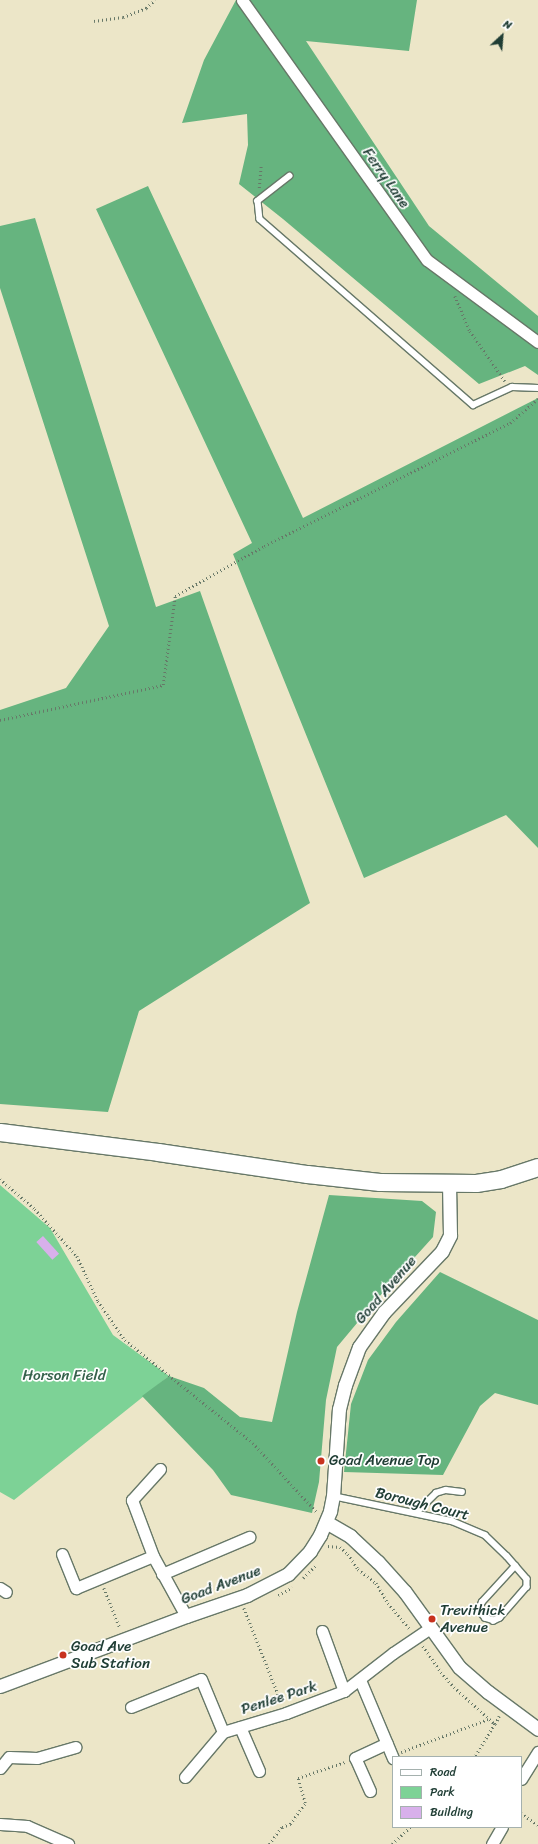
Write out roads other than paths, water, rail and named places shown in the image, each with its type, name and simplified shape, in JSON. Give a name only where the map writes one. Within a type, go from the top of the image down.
[{"type":"main road","points":[[0,1132],[158,1152],[307,1174],[380,1182],[450,1184],[476,1183],[500,1179],[538,1167]]},
{"type":"street","name":"Ferry Lane","points":[[242,0],[427,260],[538,342]]},
{"type":"street","name":"Goad Avenue","points":[[0,1686],[186,1616],[240,1598],[288,1574],[310,1551],[326,1522],[333,1496],[339,1409],[345,1385],[359,1348],[384,1312],[442,1252],[450,1235],[450,1184]]},
{"type":"street","points":[[160,1468],[132,1500],[153,1556],[186,1616]]},
{"type":"street","points":[[326,1522],[350,1536],[365,1549],[405,1592],[459,1667],[488,1692],[538,1729]]},
{"type":"street","points":[[162,1574],[249,1537]]},
{"type":"street","points":[[62,1554],[76,1588],[153,1556]]},
{"type":"street","name":"Penlee Park","points":[[223,1732],[286,1714],[344,1691],[393,1653],[430,1628]]},
{"type":"street","points":[[322,1631],[344,1691]]},
{"type":"street","points":[[131,1706],[201,1679],[223,1732],[185,1777]]},
{"type":"street","points":[[360,1680],[393,1756]]},
{"type":"street","points":[[240,1727],[259,1771]]},
{"type":"street","points":[[370,1791],[355,1758],[387,1743]]},
{"type":"street","points":[[0,1768],[9,1757],[37,1758],[75,1747]]},
{"type":"street","points":[[522,1777],[538,1752]]},
{"type":"street","points":[[0,1824],[27,1826],[40,1839],[68,1844]]},
{"type":"street","points":[[492,1844],[501,1828]]},
{"type":"lane","points":[[290,176],[258,201],[260,219],[473,405],[512,387],[538,388]]},
{"type":"lane","points":[[416,1513],[436,1493],[446,1490],[462,1492]]},
{"type":"lane","name":"Borough Court","points":[[333,1496],[452,1521],[476,1530],[494,1543],[527,1579],[527,1587],[500,1618],[494,1621],[485,1618],[481,1613],[480,1607],[482,1602],[515,1566]]},
{"type":"place","name":"Goad Avenue Top","points":[[321,1461]]},
{"type":"place","name":"Trevithick Avenue","points":[[432,1619]]},
{"type":"place","name":"Goad Ave Sub Station","points":[[63,1655]]},
{"type":"park label","name":"Horson Field","points":[[64,1376]]}]
